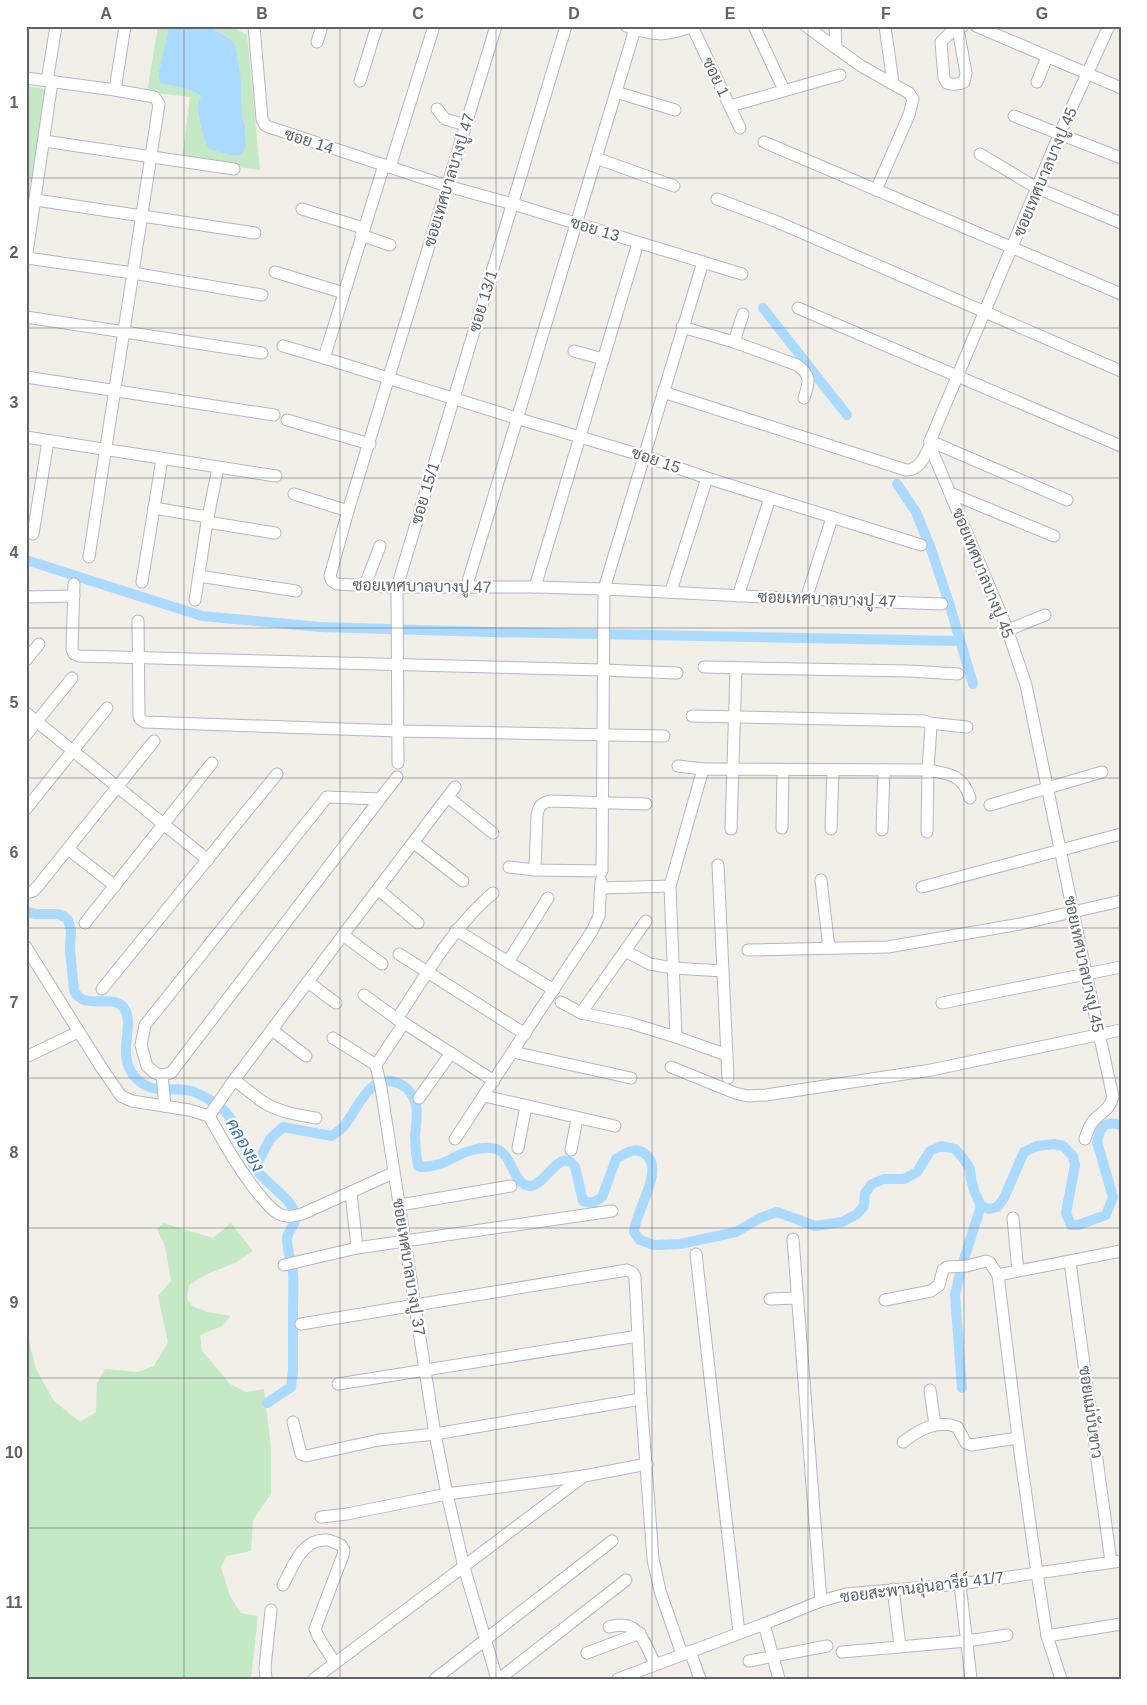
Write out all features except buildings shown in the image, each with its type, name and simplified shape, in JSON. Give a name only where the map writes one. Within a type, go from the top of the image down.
[{"type":"street","points":[[56,26],[44,141],[26,259],[133,273],[262,295]]},
{"type":"street","points":[[115,90],[125,26]]},
{"type":"street","points":[[317,42],[322,26]]},
{"type":"street","points":[[360,81],[377,26]]},
{"type":"street","points":[[324,358],[362,232],[387,166],[434,26]]},
{"type":"street","name":"ซอยเทศบาลบางปู 47","points":[[496,26],[348,511],[330,576],[332,581],[337,584],[397,587],[535,587],[671,591],[738,596],[942,604]]},
{"type":"street","name":"ซอย 13/1","points":[[453,399],[566,26]]},
{"type":"street","points":[[466,588],[616,92],[631,28],[665,35],[692,26]]},
{"type":"street","name":"ซอย 1","points":[[692,26],[740,128]]},
{"type":"street","points":[[754,26],[784,90]]},
{"type":"street","points":[[806,26],[861,66],[909,93],[913,99],[913,104],[876,190]]},
{"type":"street","points":[[835,26],[836,48]]},
{"type":"street","points":[[885,26],[893,84]]},
{"type":"street","points":[[976,26],[1121,88]]},
{"type":"street","name":"ซอยเทศบาลบางปู 45","points":[[1085,1139],[1089,1127],[1110,1105],[1113,1097],[1098,1034],[1049,789],[1026,685],[1008,630],[930,444],[1060,133],[1108,26]]},
{"type":"street","name":"ซอย 14","points":[[251,27],[262,119],[266,125],[448,186]]},
{"type":"street","points":[[1037,82],[1047,56]]},
{"type":"street","points":[[730,106],[840,75]]},
{"type":"street","points":[[26,78],[115,90],[154,98],[159,104],[89,557]]},
{"type":"street","points":[[616,92],[675,110]]},
{"type":"street","points":[[437,109],[445,119],[466,125]]},
{"type":"street","points":[[1014,116],[1121,158]]},
{"type":"street","points":[[44,141],[234,169]]},
{"type":"street","points":[[764,142],[1121,294]]},
{"type":"street","points":[[980,154],[1037,188],[1121,223]]},
{"type":"street","points":[[596,158],[674,186]]},
{"type":"street","name":"ซอย 13","points":[[448,186],[742,274]]},
{"type":"street","points":[[717,198],[775,221],[1121,371]]},
{"type":"street","points":[[36,200],[255,233]]},
{"type":"street","points":[[302,210],[362,232],[390,246]]},
{"type":"street","points":[[535,587],[638,243]]},
{"type":"street","points":[[455,1139],[554,990],[592,931],[599,916],[602,871],[604,589],[703,262]]},
{"type":"street","points":[[275,272],[344,293]]},
{"type":"street","points":[[798,308],[1121,446]]},
{"type":"street","points":[[734,342],[743,314]]},
{"type":"street","points":[[26,317],[262,352]]},
{"type":"street","points":[[682,327],[784,359],[803,369],[809,382],[804,398]]},
{"type":"street","name":"ซอย 15","points":[[283,346],[644,456],[707,478],[921,545]]},
{"type":"street","points":[[574,351],[603,359]]},
{"type":"street","points":[[26,377],[274,414]]},
{"type":"street","points":[[663,392],[906,470],[912,470],[922,461],[930,444],[1067,500]]},
{"type":"street","name":"ซอย 15/1","points":[[398,763],[397,587],[453,399]]},
{"type":"street","points":[[287,420],[370,444]]},
{"type":"street","points":[[26,437],[276,476]]},
{"type":"street","points":[[33,534],[48,440]]},
{"type":"street","points":[[142,582],[162,459]]},
{"type":"street","points":[[195,600],[218,468]]},
{"type":"street","points":[[671,591],[707,478]]},
{"type":"street","points":[[950,493],[1054,536]]},
{"type":"street","points":[[294,494],[348,511]]},
{"type":"street","points":[[738,596],[770,498]]},
{"type":"street","points":[[154,508],[275,533]]},
{"type":"street","points":[[806,599],[832,518]]},
{"type":"street","points":[[366,585],[380,546]]},
{"type":"street","points":[[199,576],[296,591]]},
{"type":"street","points":[[74,584],[72,649],[74,654],[79,656],[603,670],[677,674]]},
{"type":"street","points":[[26,597],[74,596]]},
{"type":"street","points":[[1008,630],[1045,615]]},
{"type":"street","points":[[138,621],[139,716],[142,722],[398,731],[664,736]]},
{"type":"street","points":[[26,660],[39,644]]},
{"type":"street","points":[[704,667],[909,671],[958,674]]},
{"type":"street","points":[[731,829],[736,668]]},
{"type":"street","points":[[26,734],[72,678]]},
{"type":"street","points":[[26,810],[107,708]]},
{"type":"street","points":[[26,713],[208,860]]},
{"type":"street","points":[[692,716],[925,721],[929,723],[967,726]]},
{"type":"street","points":[[927,832],[931,726],[929,723]]},
{"type":"street","points":[[26,894],[38,886],[154,742]]},
{"type":"street","points":[[85,923],[212,763]]},
{"type":"street","points":[[678,766],[733,770],[928,770],[949,773],[958,778],[964,783],[970,798]]},
{"type":"street","points":[[676,1037],[670,886],[703,769]]},
{"type":"street","points":[[782,828],[783,770]]},
{"type":"street","points":[[831,829],[833,770]]},
{"type":"street","points":[[882,830],[884,770]]},
{"type":"street","points":[[990,805],[1102,772]]},
{"type":"street","points":[[102,990],[277,774]]},
{"type":"street","points":[[380,800],[327,797],[145,1025],[141,1045],[148,1066],[155,1073],[162,1075],[171,1073],[380,800],[397,777]]},
{"type":"street","points":[[213,1110],[452,792],[493,833]]},
{"type":"street","points":[[535,870],[537,815],[539,806],[543,802],[646,804]]},
{"type":"street","points":[[922,887],[1121,834]]},
{"type":"street","points":[[414,843],[463,881]]},
{"type":"street","points":[[68,848],[115,886]]},
{"type":"street","points":[[718,865],[728,1078]]},
{"type":"street","points":[[509,867],[535,870],[602,871]]},
{"type":"street","points":[[821,880],[829,948]]},
{"type":"street","points":[[601,888],[670,886]]},
{"type":"street","points":[[378,889],[418,922]]},
{"type":"street","points":[[333,1038],[376,1065],[427,973],[456,930],[475,908],[493,893]]},
{"type":"street","points":[[508,962],[548,898]]},
{"type":"street","points":[[748,950],[888,947],[1020,924],[1121,901]]},
{"type":"street","points":[[581,1013],[646,920]]},
{"type":"street","points":[[456,930],[554,990]]},
{"type":"street","points":[[343,935],[382,964]]},
{"type":"street","points":[[26,947],[78,1032],[121,1096],[132,1101],[189,1110],[213,1110]]},
{"type":"street","points":[[625,951],[650,964],[673,968],[723,971]]},
{"type":"street","points":[[399,954],[525,1034]]},
{"type":"street","points":[[942,1003],[1121,967]]},
{"type":"street","points":[[308,982],[336,1004]]},
{"type":"street","points":[[364,995],[494,1081]]},
{"type":"street","points":[[561,1002],[581,1013],[630,1023],[676,1037],[727,1056]]},
{"type":"street","points":[[272,1030],[306,1056]]},
{"type":"street","points":[[671,1067],[735,1094],[766,1096],[931,1070],[1121,1030]]},
{"type":"street","points":[[26,1057],[78,1032]]},
{"type":"street","points":[[513,1052],[631,1078]]},
{"type":"street","points":[[419,1098],[450,1053]]},
{"type":"street","name":"ซอยเทศบาลบางปู 37","points":[[376,1065],[400,1205],[435,1434],[464,1567],[498,1679]]},
{"type":"street","points":[[162,1075],[165,1106]]},
{"type":"street","points":[[234,1080],[277,1109],[316,1118]]},
{"type":"street","points":[[484,1096],[577,1119],[615,1126]]},
{"type":"street","points":[[518,1148],[526,1106]]},
{"type":"street","points":[[213,1110],[232,1157],[252,1186],[279,1214],[290,1217],[302,1214],[393,1173]]},
{"type":"street","points":[[571,1150],[577,1119]]},
{"type":"street","points":[[400,1205],[511,1186]]},
{"type":"street","points":[[351,1192],[357,1248]]},
{"type":"street","points":[[288,1264],[357,1248],[612,1211]]},
{"type":"street","points":[[1013,1218],[1018,1271]]},
{"type":"street","points":[[794,1239],[821,1601]]},
{"type":"street","points":[[998,1275],[1121,1251]]},
{"type":"street","points":[[696,1254],[738,1633]]},
{"type":"street","points":[[884,1300],[931,1291],[939,1285],[943,1270],[947,1267],[967,1266],[986,1261],[990,1263],[998,1275],[1037,1573],[1047,1636],[1061,1679]]},
{"type":"street","name":"ซอยแม่บับขาว","points":[[1070,1262],[1116,1561]]},
{"type":"street","points":[[301,1324],[627,1270],[633,1273],[635,1277],[641,1399],[653,1559],[656,1574],[686,1652],[700,1679]]},
{"type":"street","points":[[770,1299],[798,1298]]},
{"type":"street","points":[[338,1384],[638,1336]]},
{"type":"street","points":[[930,1390],[935,1425]]},
{"type":"street","points":[[293,1422],[302,1454],[306,1456],[380,1440],[435,1434],[641,1399]]},
{"type":"street","points":[[903,1442],[922,1429],[935,1425],[957,1427],[966,1444],[971,1445],[1018,1438]]},
{"type":"street","points":[[321,1517],[347,1514],[447,1494],[584,1476],[647,1464]]},
{"type":"street","points":[[314,1679],[584,1476]]},
{"type":"street","points":[[283,1584],[301,1551],[309,1544],[327,1540],[342,1546],[344,1550],[343,1555],[315,1629],[335,1663]]},
{"type":"street","points":[[434,1679],[612,1541]]},
{"type":"street","name":"ซอยสะพานอุ่นอารีย์ 41/7","points":[[618,1679],[821,1601],[846,1594],[960,1584],[1116,1561]]},
{"type":"street","points":[[498,1679],[626,1580]]},
{"type":"street","points":[[960,1584],[971,1679]]},
{"type":"street","points":[[893,1589],[900,1646]]},
{"type":"street","points":[[266,1679],[270,1610]]},
{"type":"street","points":[[764,1624],[779,1679]]},
{"type":"street","points":[[1047,1636],[1121,1624]]},
{"type":"street","points":[[609,1627],[615,1625],[630,1626],[640,1633],[655,1664]]},
{"type":"street","points":[[587,1652],[640,1633]]},
{"type":"street","points":[[842,1652],[967,1641],[1007,1635]]},
{"type":"street","points":[[749,1661],[827,1646]]},
{"type":"green space","points":[[158,26],[169,26],[158,76],[161,84],[188,89],[202,97],[197,108],[203,136],[241,155],[246,146],[245,125],[242,117],[241,80],[233,41],[209,26],[230,26],[247,35],[260,170],[182,159],[190,97],[147,92]]},
{"type":"green space","points":[[26,86],[46,89],[26,213]]},
{"type":"green space","points":[[163,1223],[213,1238],[231,1223],[253,1251],[235,1263],[209,1273],[189,1285],[187,1298],[192,1306],[207,1312],[231,1316],[222,1326],[200,1335],[202,1351],[230,1384],[246,1392],[264,1389],[271,1448],[271,1494],[253,1520],[251,1551],[227,1556],[221,1567],[230,1596],[241,1613],[258,1616],[251,1679],[26,1679],[26,1329],[36,1369],[54,1401],[80,1422],[96,1412],[97,1383],[105,1369],[137,1372],[154,1366],[168,1342],[158,1296],[171,1281],[165,1246],[157,1229]]},
{"type":"water","points":[[169,26],[209,26],[233,41],[241,80],[242,117],[245,125],[246,146],[241,155],[230,155],[209,149],[203,136],[197,108],[201,96],[187,89],[161,84],[158,76]]},
{"type":"waterway","points":[[763,308],[847,415]]},
{"type":"waterway","points":[[897,484],[916,512],[931,549],[973,684]]},
{"type":"waterway","points":[[26,560],[202,616],[320,627],[959,641]]},
{"type":"waterway","name":"คลองยง","points":[[26,912],[57,914],[68,920],[71,930],[70,949],[74,991],[85,1000],[113,1002],[124,1008],[128,1023],[127,1059],[129,1068],[135,1077],[148,1087],[192,1091],[218,1105],[235,1125],[258,1172],[286,1199],[294,1211],[295,1220],[287,1239],[293,1281],[293,1371],[291,1387],[267,1403]]},
{"type":"waterway","points":[[255,1168],[270,1139],[283,1127],[332,1136],[344,1126],[366,1093],[373,1086],[381,1082],[390,1081],[406,1088],[415,1102],[417,1113],[415,1147],[418,1166],[420,1167],[442,1163],[473,1150],[491,1148],[504,1154],[519,1180],[530,1186],[542,1180],[558,1163],[569,1162],[575,1167],[583,1201],[593,1203],[602,1197],[616,1159],[626,1153],[641,1151],[650,1160],[652,1169],[648,1190],[634,1232],[640,1240],[654,1245],[680,1244],[736,1232],[760,1218],[777,1212],[815,1226],[842,1222],[857,1214],[864,1206],[865,1193],[872,1184],[884,1179],[904,1179],[917,1172],[930,1151],[942,1146],[955,1149],[963,1158],[970,1169],[975,1193],[981,1206],[989,1209],[997,1207],[1004,1198],[1024,1152],[1037,1146],[1054,1144],[1063,1146],[1073,1156],[1075,1165],[1066,1213],[1071,1225],[1078,1225],[1106,1215],[1113,1197],[1097,1142],[1104,1126],[1111,1123],[1121,1125]]},
{"type":"waterway","points":[[964,1259],[981,1206]]},
{"type":"waterway","points":[[960,1274],[955,1295],[962,1388]]}]
